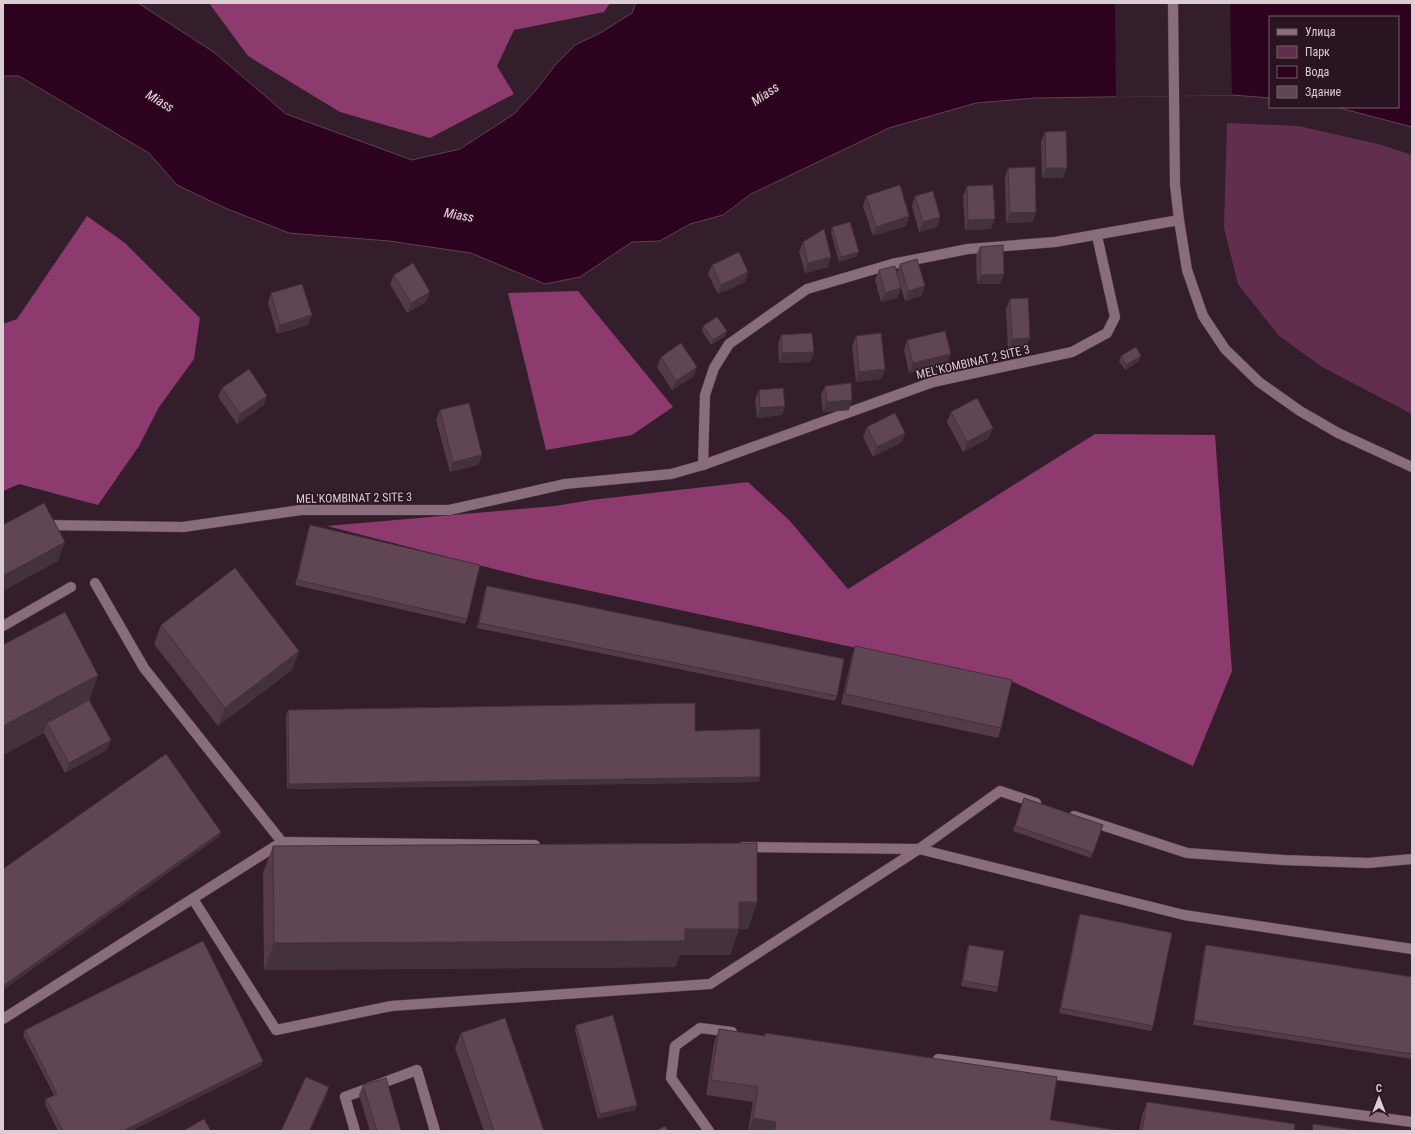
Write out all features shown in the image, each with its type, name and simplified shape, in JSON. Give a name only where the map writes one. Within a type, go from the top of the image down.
[{"type":"street","points":[[1173,3],[1175,185],[1187,270],[1203,316],[1225,349],[1259,382],[1300,411],[1338,433],[1412,467]]},
{"type":"street","points":[[703,465],[705,395],[714,368],[729,344],[807,289],[892,264],[968,249],[1055,242],[1097,236],[1179,220]]},
{"type":"street","name":"MEL'KOMBINAT 2 SITE 3","points":[[36,525],[183,527],[301,510],[449,510],[565,484],[671,474],[703,465],[933,382],[1072,352],[1107,333],[1115,317],[1097,236]]},
{"type":"street","points":[[95,583],[144,668],[282,842]]},
{"type":"street","points":[[3,626],[71,587]]},
{"type":"street","points":[[193,899],[276,1030],[391,1006],[710,984],[919,849],[1000,791],[1045,806]]},
{"type":"street","points":[[1068,813],[1187,853],[1283,860],[1360,863],[1412,860]]},
{"type":"street","points":[[3,1019],[282,842],[545,845]]},
{"type":"street","points":[[736,847],[919,849],[1184,915],[1412,949]]},
{"type":"street","points":[[709,1131],[671,1078],[675,1046],[700,1028],[739,1033]]},
{"type":"street","points":[[929,1058],[1412,1122]]},
{"type":"street","points":[[355,1131],[345,1097],[417,1070],[435,1131]]},
{"type":"green space","points":[[1227,123],[1299,126],[1382,145],[1412,155],[1412,414],[1322,367],[1278,335],[1238,284],[1224,228]]},
{"type":"shaded area","points":[[209,3],[610,3],[604,12],[514,30],[497,66],[514,94],[430,138],[340,112],[248,56]]},
{"type":"shaded area","points":[[87,216],[125,243],[200,318],[194,359],[159,407],[139,446],[98,505],[19,484],[3,491],[3,324],[17,319]]},
{"type":"shaded area","points":[[578,291],[673,407],[632,435],[546,450],[508,293]]},
{"type":"shaded area","points":[[1095,434],[1215,435],[1232,671],[1193,766],[1011,681],[530,578],[327,526],[555,506],[591,500],[748,482],[789,520],[848,589]]},
{"type":"water","name":"Miass","points":[[3,3],[138,3],[215,53],[286,114],[412,160],[460,149],[514,114],[536,90],[556,64],[575,45],[602,32],[632,13],[636,3],[1412,3],[1412,127],[1340,108],[1399,108],[1399,16],[1269,16],[1269,98],[1232,95],[1036,98],[976,103],[889,128],[751,194],[723,215],[690,224],[660,241],[632,242],[580,277],[545,284],[471,253],[389,241],[289,233],[225,208],[177,185],[149,153],[19,76],[3,76]]},
{"type":"pier","points":[[1115,3],[1230,3],[1232,95],[1116,97]]},
{"type":"building","points":[[1066,131],[1067,168],[1046,168],[1045,132]]},
{"type":"building","points":[[1035,167],[1036,212],[1010,213],[1008,168]]},
{"type":"building","points":[[900,185],[909,216],[876,227],[866,196]]},
{"type":"building","points":[[993,185],[995,219],[968,220],[967,186]]},
{"type":"building","points":[[933,191],[940,217],[923,222],[915,196]]},
{"type":"building","points":[[850,222],[859,252],[841,257],[832,227]]},
{"type":"building","points":[[824,229],[831,257],[808,263],[803,242]]},
{"type":"building","points":[[1003,245],[1004,274],[981,275],[980,247]]},
{"type":"building","points":[[739,252],[748,272],[721,285],[712,265]]},
{"type":"building","points":[[917,259],[925,286],[908,291],[900,264]]},
{"type":"building","points":[[413,263],[430,292],[411,303],[394,275]]},
{"type":"building","points":[[895,266],[901,288],[885,293],[879,270]]},
{"type":"building","points":[[302,284],[312,315],[280,325],[271,293]]},
{"type":"building","points":[[1028,298],[1030,338],[1012,339],[1010,299]]},
{"type":"building","points":[[717,317],[727,331],[713,340],[703,326]]},
{"type":"building","points":[[945,331],[951,354],[913,363],[907,340]]},
{"type":"building","points":[[812,333],[814,352],[782,353],[781,335]]},
{"type":"building","points":[[881,333],[885,369],[859,372],[856,336]]},
{"type":"building","points":[[681,343],[697,367],[676,381],[661,357]]},
{"type":"building","points":[[1136,347],[1141,356],[1126,365],[1121,356]]},
{"type":"building","points":[[249,369],[267,396],[240,414],[222,388]]},
{"type":"building","points":[[851,383],[852,400],[827,402],[825,386]]},
{"type":"building","points":[[783,388],[785,406],[760,408],[759,390]]},
{"type":"building","points":[[977,398],[993,428],[967,442],[951,412]]},
{"type":"building","points":[[469,403],[482,455],[453,462],[440,410]]},
{"type":"building","points":[[895,413],[905,433],[877,447],[867,427]]},
{"type":"building","points":[[44,503],[65,542],[3,576],[3,525]]},
{"type":"building","points":[[310,525],[480,565],[467,619],[297,580]]},
{"type":"building","points":[[235,568],[299,651],[225,708],[161,625]]},
{"type":"building","points":[[487,586],[844,659],[837,696],[479,623]]},
{"type":"building","points":[[65,612],[98,675],[3,726],[3,645]]},
{"type":"building","points":[[855,646],[1012,680],[1001,728],[845,694]]},
{"type":"building","points":[[89,700],[111,740],[69,763],[47,723]]},
{"type":"building","points":[[695,703],[695,731],[760,729],[760,777],[289,784],[288,710]]},
{"type":"building","points":[[166,754],[221,832],[3,986],[3,869]]},
{"type":"building","points":[[1024,798],[1103,825],[1093,853],[1015,826]]},
{"type":"building","points":[[757,843],[757,902],[739,902],[739,929],[685,929],[685,941],[274,943],[273,846]]},
{"type":"building","points":[[1080,914],[1172,933],[1153,1026],[1061,1008]]},
{"type":"building","points":[[203,941],[263,1061],[123,1131],[63,1131],[46,1099],[57,1094],[25,1030]]},
{"type":"building","points":[[969,945],[1004,951],[998,987],[963,981]]},
{"type":"building","points":[[1206,945],[1412,977],[1412,1054],[1194,1020]]},
{"type":"building","points":[[613,1015],[637,1105],[600,1114],[576,1025]]},
{"type":"building","points":[[505,1018],[544,1131],[494,1131],[461,1033]]},
{"type":"building","points":[[719,1029],[765,1036],[765,1033],[1057,1077],[1050,1120],[1121,1131],[775,1131],[776,1122],[753,1118],[758,1087],[711,1080]]},
{"type":"building","points":[[306,1077],[329,1087],[309,1131],[281,1131]]},
{"type":"building","points":[[386,1078],[401,1131],[377,1131],[363,1085]]},
{"type":"building","points":[[1147,1102],[1295,1124],[1294,1131],[1142,1131]]},
{"type":"building","points":[[204,1119],[211,1131],[183,1131]]},
{"type":"building","points":[[1313,1124],[1359,1131],[1312,1131]]},
{"type":"building","points":[[665,1126],[668,1131],[656,1131]]}]
